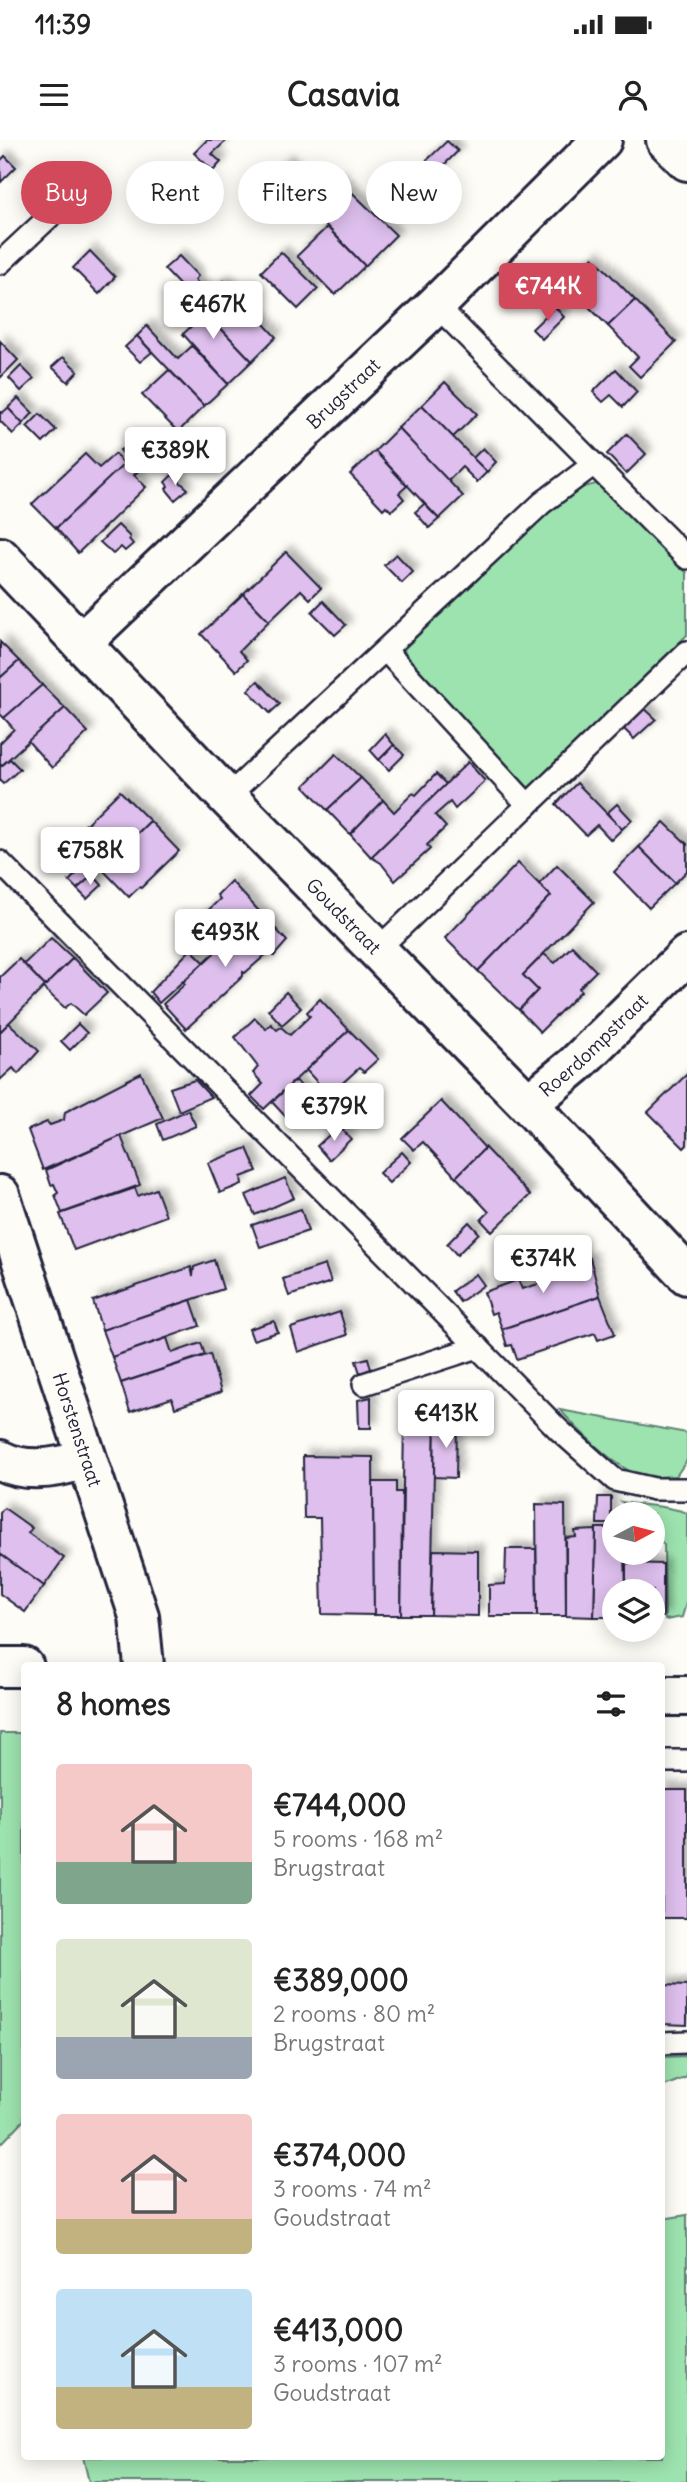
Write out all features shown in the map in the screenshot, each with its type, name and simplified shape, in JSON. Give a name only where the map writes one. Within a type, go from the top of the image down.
[{"type":"street","name":"Brugstraat","points":[[81,643],[436,305],[602,140]]},
{"type":"street","points":[[666,140],[687,161]]},
{"type":"street","name":"Goudstraat","points":[[0,557],[227,797],[528,1104],[687,1275]]},
{"type":"street","name":"Roerdompstraat","points":[[528,1104],[575,1065],[687,955]]},
{"type":"street","name":"Horstenstraat","points":[[0,1195],[139,1616],[144,1662]]},
{"type":"street","points":[[0,1460],[8,1464],[38,1468],[67,1465],[86,1459]]},
{"type":"street","points":[[0,1667],[21,1667]]},
{"type":"street","points":[[665,1672],[687,1672]]},
{"type":"street","points":[[0,1692],[21,1692]]},
{"type":"street","points":[[665,1696],[687,1696]]},
{"type":"lane","points":[[0,263],[42,224]]},
{"type":"lane","points":[[436,305],[687,558]]},
{"type":"lane","points":[[227,797],[542,503],[594,464]]},
{"type":"lane","points":[[386,650],[528,805]]},
{"type":"lane","points":[[378,949],[687,652]]},
{"type":"lane","points":[[0,862],[559,1430],[615,1480],[654,1489],[687,1489]]},
{"type":"lane","points":[[365,1384],[478,1347]]},
{"type":"lane","points":[[665,1761],[687,1761]]},
{"type":"lane","points":[[665,2043],[687,2042]]},
{"type":"green space","points":[[600,483],[687,573],[687,635],[528,789],[408,665],[404,649],[550,506],[576,489]]},
{"type":"green space","points":[[560,1410],[687,1433],[687,1460],[676,1476],[651,1477],[637,1474],[607,1455]]},
{"type":"green space","points":[[665,1507],[687,1513],[687,1600],[682,1617],[665,1620]]},
{"type":"green space","points":[[0,1733],[21,1733],[21,2123],[0,2145]]},
{"type":"green space","points":[[687,2056],[687,2077],[665,2086],[665,2057]]},
{"type":"green space","points":[[687,2215],[687,2482],[89,2482],[84,2460],[665,2460],[665,2219]]},
{"type":"building","points":[[207,140],[227,140],[212,154],[220,161],[202,161],[194,153]]},
{"type":"building","points":[[447,141],[458,151],[448,161],[426,161]]},
{"type":"building","points":[[5,156],[16,167],[1,182],[0,161]]},
{"type":"building","points":[[352,192],[366,206],[366,224],[385,224],[396,235],[365,266],[325,224],[352,224]]},
{"type":"building","points":[[327,227],[365,266],[335,295],[297,256]]},
{"type":"building","points":[[90,251],[115,277],[99,294],[73,268]]},
{"type":"building","points":[[281,252],[318,289],[298,309],[261,272]]},
{"type":"building","points":[[179,256],[198,276],[195,280],[209,295],[224,281],[276,337],[252,361],[164,269]]},
{"type":"building","points":[[593,257],[635,300],[608,326],[577,295],[568,304],[557,293]]},
{"type":"building","points":[[184,290],[252,361],[228,384],[183,334],[195,323],[174,300]]},
{"type":"building","points":[[635,300],[676,342],[640,377],[629,366],[638,357],[608,326]]},
{"type":"building","points":[[555,307],[564,317],[542,339],[532,329]]},
{"type":"building","points":[[147,326],[178,359],[192,346],[228,384],[204,406],[137,336]]},
{"type":"building","points":[[137,336],[152,352],[140,362],[125,347]]},
{"type":"building","points":[[0,341],[18,360],[0,378]]},
{"type":"building","points":[[63,357],[78,371],[68,382],[52,367]]},
{"type":"building","points":[[21,366],[34,379],[21,391],[9,378]]},
{"type":"building","points":[[616,369],[637,392],[623,407],[611,395],[603,402],[593,392]]},
{"type":"building","points":[[169,370],[204,406],[178,432],[142,395]]},
{"type":"building","points":[[445,382],[477,414],[453,437],[422,405]]},
{"type":"building","points":[[18,398],[33,413],[23,424],[8,408]]},
{"type":"building","points":[[422,405],[487,472],[477,482],[462,467],[448,481],[398,428]]},
{"type":"building","points":[[8,408],[23,424],[13,434],[0,421],[0,411],[2,413]]},
{"type":"building","points":[[40,414],[56,430],[43,443],[27,427]]},
{"type":"building","points":[[398,428],[463,496],[439,519],[375,451]]},
{"type":"building","points":[[627,434],[646,454],[626,474],[607,454]]},
{"type":"building","points":[[135,442],[139,449],[128,459],[120,450]]},
{"type":"building","points":[[145,443],[156,454],[134,475],[146,487],[78,553],[56,528]]},
{"type":"building","points":[[483,448],[496,462],[487,472],[473,458]]},
{"type":"building","points":[[375,451],[407,486],[399,493],[404,499],[391,511],[386,506],[383,509],[350,474]]},
{"type":"building","points":[[85,454],[99,468],[115,454],[124,464],[56,528],[32,504]]},
{"type":"building","points":[[172,475],[188,489],[175,500],[166,489],[168,486],[165,482]]},
{"type":"building","points":[[424,504],[439,519],[429,528],[415,512]]},
{"type":"building","points":[[118,525],[133,544],[125,551],[121,547],[113,554],[100,542]]},
{"type":"building","points":[[286,552],[321,588],[310,599],[301,590],[269,621],[243,594]]},
{"type":"building","points":[[396,554],[413,572],[402,583],[384,565]]},
{"type":"building","points":[[243,594],[269,621],[239,651],[247,660],[236,671],[201,634]]},
{"type":"building","points":[[323,601],[346,625],[335,635],[312,612]]},
{"type":"building","points":[[0,642],[19,661],[0,678]]},
{"type":"building","points":[[19,661],[42,685],[4,718],[0,714],[0,678]]},
{"type":"building","points":[[258,681],[280,704],[270,713],[248,690]]},
{"type":"building","points":[[42,685],[65,708],[0,767],[0,743],[14,729],[4,718]]},
{"type":"building","points":[[642,706],[656,719],[634,739],[621,726]]},
{"type":"building","points":[[65,708],[88,732],[52,768],[28,741]]},
{"type":"building","points":[[385,734],[394,745],[379,760],[370,750]]},
{"type":"building","points":[[394,745],[404,755],[389,770],[379,760]]},
{"type":"building","points":[[336,754],[361,778],[327,810],[304,786]]},
{"type":"building","points":[[10,759],[20,769],[3,784],[0,781],[0,767]]},
{"type":"building","points":[[468,762],[485,781],[455,809],[450,802],[435,815],[446,827],[427,845],[430,849],[395,881],[381,863],[371,857]]},
{"type":"building","points":[[436,774],[446,784],[371,857],[350,834],[383,800],[394,812],[413,793],[416,795]]},
{"type":"building","points":[[361,778],[383,800],[350,834],[327,810]]},
{"type":"building","points":[[577,783],[622,829],[611,840],[597,825],[586,835],[556,804]]},
{"type":"building","points":[[120,791],[150,821],[111,859],[82,828]]},
{"type":"building","points":[[617,804],[632,820],[622,829],[607,813]]},
{"type":"building","points":[[150,821],[179,851],[129,897],[102,869]]},
{"type":"building","points":[[664,822],[687,844],[687,871],[675,883],[639,847]]},
{"type":"building","points":[[639,847],[675,883],[649,908],[614,872]]},
{"type":"building","points":[[518,863],[551,896],[478,971],[445,938]]},
{"type":"building","points":[[557,865],[594,902],[523,975],[538,990],[519,1010],[478,971],[551,896],[539,884]]},
{"type":"building","points":[[84,866],[93,875],[77,889],[69,881]]},
{"type":"building","points":[[93,875],[102,885],[87,899],[77,889]]},
{"type":"building","points":[[231,881],[259,911],[222,946],[198,920],[220,899],[217,895]]},
{"type":"building","points":[[259,911],[287,941],[274,956],[270,951],[243,972],[243,976],[186,1029],[163,1004]]},
{"type":"building","points":[[51,938],[73,958],[45,986],[24,964]]},
{"type":"building","points":[[572,946],[596,971],[579,988],[581,991],[540,1032],[519,1010],[538,990],[523,975],[544,954],[555,963]]},
{"type":"building","points":[[191,949],[204,962],[159,1003],[150,992]]},
{"type":"building","points":[[73,958],[107,993],[84,1015],[71,1003],[65,1008],[43,988]]},
{"type":"building","points":[[19,959],[45,986],[0,1032],[0,977]]},
{"type":"building","points":[[286,992],[301,1008],[282,1025],[268,1010]]},
{"type":"building","points":[[320,999],[349,1030],[264,1109],[251,1096],[263,1084],[253,1073],[258,1067],[235,1037],[255,1018],[266,1029],[271,1024],[277,1030],[281,1027],[290,1035],[310,1016],[307,1012]]},
{"type":"building","points":[[9,1023],[39,1051],[18,1074],[13,1068],[0,1080],[0,1032]]},
{"type":"building","points":[[78,1024],[87,1033],[70,1050],[61,1041]]},
{"type":"building","points":[[349,1030],[378,1059],[364,1072],[359,1068],[328,1094],[306,1070]]},
{"type":"building","points":[[141,1073],[163,1118],[43,1170],[28,1130],[47,1122],[50,1125],[64,1120],[65,1112]]},
{"type":"building","points":[[687,1074],[687,1145],[684,1148],[648,1112]]},
{"type":"building","points":[[195,1080],[211,1097],[179,1111],[170,1088]]},
{"type":"building","points":[[296,1080],[307,1094],[285,1116],[272,1102]]},
{"type":"building","points":[[441,1101],[485,1148],[456,1177],[423,1142],[414,1150],[402,1138]]},
{"type":"building","points":[[188,1110],[196,1126],[163,1140],[157,1124]]},
{"type":"building","points":[[339,1126],[351,1139],[329,1160],[317,1146]]},
{"type":"building","points":[[121,1136],[140,1185],[62,1213],[55,1195],[58,1193],[54,1184],[51,1185],[46,1170]]},
{"type":"building","points":[[247,1148],[257,1171],[241,1177],[242,1184],[220,1193],[208,1163]]},
{"type":"building","points":[[485,1148],[530,1195],[492,1232],[481,1220],[489,1212],[456,1177]]},
{"type":"building","points":[[402,1152],[411,1162],[389,1183],[379,1173]]},
{"type":"building","points":[[285,1178],[294,1198],[255,1215],[246,1195]]},
{"type":"building","points":[[135,1188],[138,1196],[156,1189],[166,1216],[74,1250],[60,1214]]},
{"type":"building","points":[[301,1209],[308,1231],[260,1247],[252,1225]]},
{"type":"building","points":[[469,1222],[479,1233],[457,1255],[447,1244]]},
{"type":"building","points":[[590,1258],[600,1296],[502,1329],[496,1312],[491,1314],[484,1292],[518,1280],[522,1289],[545,1282],[545,1278],[573,1269],[572,1263]]},
{"type":"building","points":[[214,1260],[223,1289],[102,1330],[93,1301],[191,1267],[193,1276],[194,1267]]},
{"type":"building","points":[[325,1265],[331,1282],[289,1296],[283,1279]]},
{"type":"building","points":[[476,1274],[484,1285],[460,1302],[452,1291]]},
{"type":"building","points":[[600,1296],[615,1334],[598,1340],[595,1333],[517,1359],[512,1345],[507,1346],[502,1329]]},
{"type":"building","points":[[191,1300],[200,1326],[112,1357],[102,1330]]},
{"type":"building","points":[[340,1312],[347,1335],[298,1352],[291,1328]]},
{"type":"building","points":[[274,1321],[278,1332],[253,1340],[249,1329]]},
{"type":"building","points":[[167,1338],[172,1353],[201,1343],[205,1355],[121,1383],[112,1357]]},
{"type":"building","points":[[210,1354],[221,1392],[175,1408],[172,1398],[130,1412],[121,1383]]},
{"type":"building","points":[[368,1358],[371,1369],[360,1373],[356,1361]]},
{"type":"building","points":[[371,1397],[371,1428],[359,1428],[358,1400]]},
{"type":"building","points":[[404,1422],[435,1422],[431,1615],[401,1615]]},
{"type":"building","points":[[435,1422],[457,1422],[456,1478],[434,1477]]},
{"type":"building","points":[[303,1456],[373,1457],[374,1615],[322,1614],[320,1518],[304,1518]]},
{"type":"building","points":[[373,1482],[396,1482],[396,1492],[402,1492],[401,1615],[374,1615]]},
{"type":"building","points":[[598,1497],[611,1497],[611,1502],[602,1502],[602,1524],[597,1524]]},
{"type":"building","points":[[536,1504],[565,1505],[566,1616],[537,1616]]},
{"type":"building","points":[[4,1508],[32,1528],[28,1533],[64,1558],[44,1586],[0,1554],[0,1513]]},
{"type":"building","points":[[596,1528],[602,1528],[602,1565],[625,1565],[626,1579],[602,1579],[602,1617],[594,1617]]},
{"type":"building","points":[[596,1530],[594,1617],[566,1616],[566,1538],[576,1537],[575,1531]]},
{"type":"building","points":[[506,1549],[536,1549],[537,1616],[489,1616],[489,1585],[505,1584]]},
{"type":"building","points":[[433,1550],[478,1551],[478,1616],[431,1615]]},
{"type":"building","points":[[0,1554],[44,1586],[25,1612],[0,1594]]},
{"type":"building","points":[[626,1565],[663,1565],[663,1579],[626,1579]]},
{"type":"building","points":[[665,1790],[687,1790],[687,1918],[665,1918]]},
{"type":"building","points":[[665,1985],[687,1986],[687,2025],[665,2024]]}]
